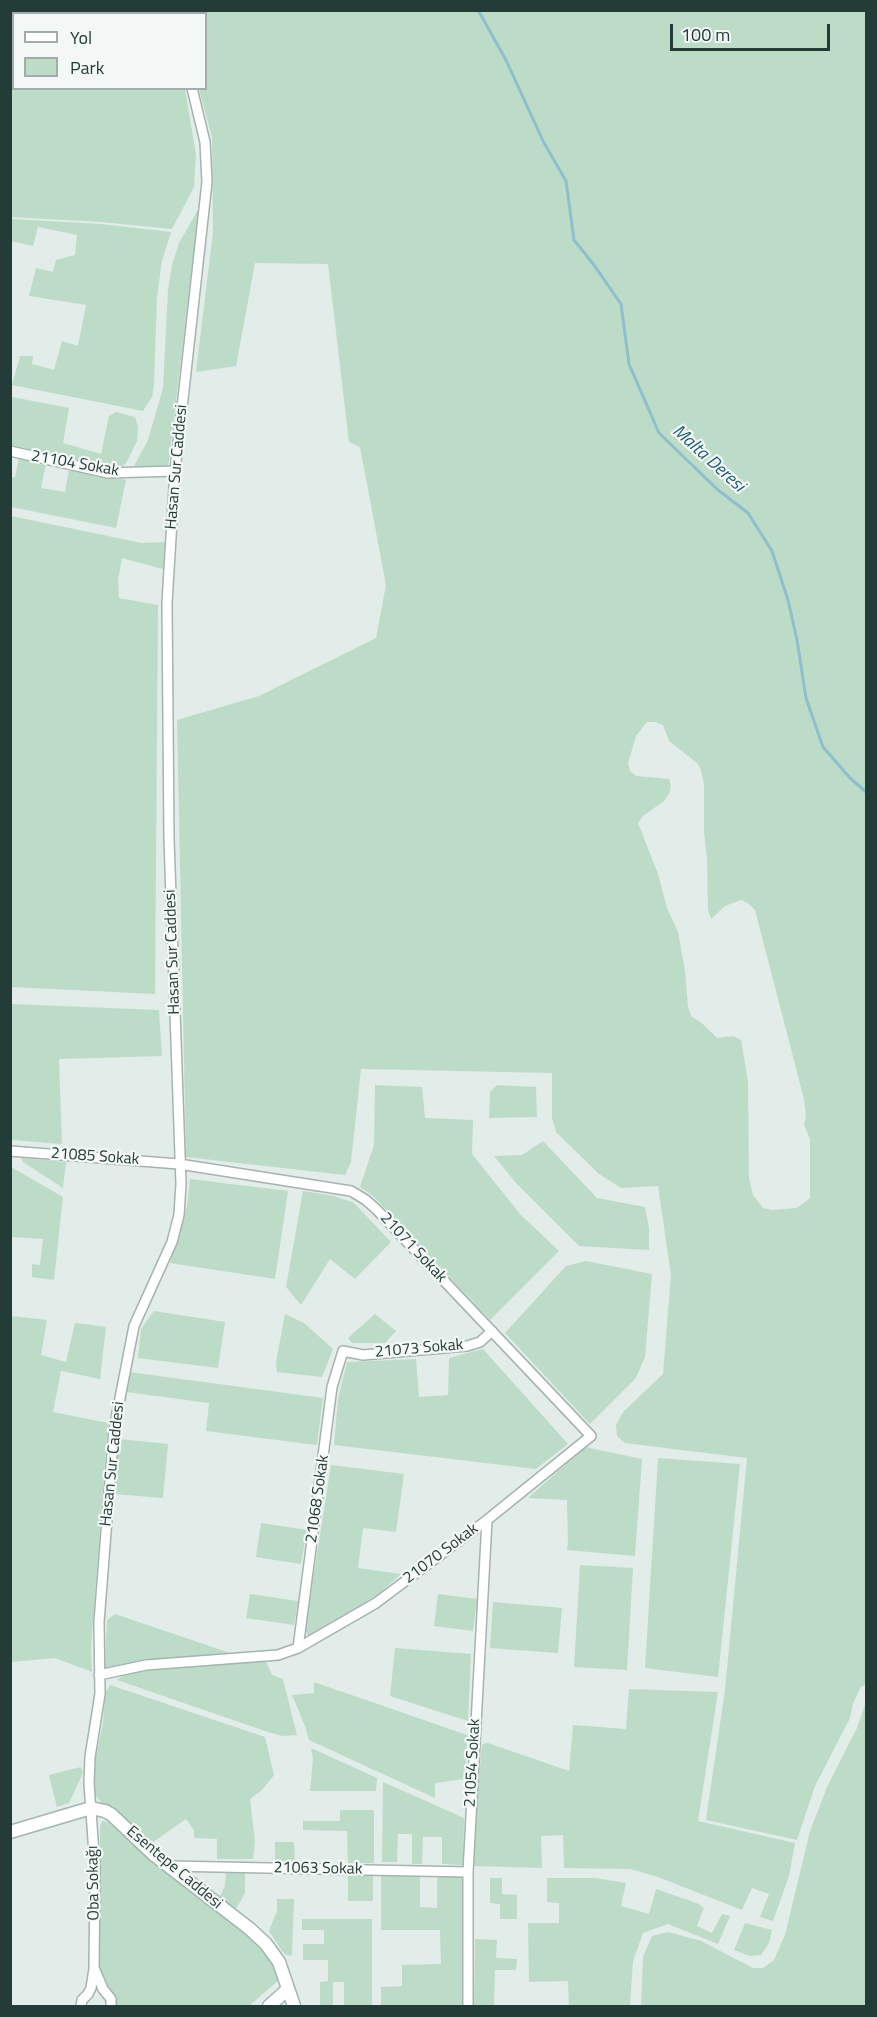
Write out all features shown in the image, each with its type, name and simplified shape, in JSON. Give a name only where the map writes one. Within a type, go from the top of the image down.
[{"type":"main road","points":[[10,1832],[91,1808]]},
{"type":"main road","name":"Esentepe Caddesi","points":[[91,1808],[98,1808],[112,1815],[168,1866],[266,1944],[279,1962],[294,2007]]},
{"type":"main road","points":[[269,2007],[288,1989]]},
{"type":"street","name":"Hasan Sur Caddesi","points":[[91,1808],[90,1757],[98,1712],[99,1613],[114,1429],[134,1326],[172,1242],[179,1215],[181,1184],[169,839],[167,603],[175,471],[207,182],[205,142],[192,90]]},
{"type":"street","name":"21104 Sokak","points":[[10,451],[108,473],[175,471]]},
{"type":"street","name":"21085 Sokak","points":[[10,1151],[179,1164]]},
{"type":"street","name":"21071 Sokak","points":[[179,1164],[351,1191],[366,1200],[591,1436]]},
{"type":"street","name":"21073 Sokak","points":[[343,1351],[363,1355],[467,1346],[480,1342],[492,1331]]},
{"type":"street","name":"21068 Sokak","points":[[298,1648],[332,1388],[343,1351]]},
{"type":"street","name":"21070 Sokak","points":[[99,1675],[146,1665],[278,1655],[298,1648],[376,1603],[487,1520],[591,1436]]},
{"type":"street","name":"21054 Sokak","points":[[468,2007],[468,1872],[487,1520]]},
{"type":"street","name":"Oba Sokağı","points":[[81,2007],[82,2000],[91,1988],[94,1959],[95,1868],[91,1808]]},
{"type":"street","name":"21063 Sokak","points":[[168,1866],[468,1872]]},
{"type":"street","name":"Oba Sokağı","points":[[94,1959],[96,1974],[103,1989],[110,1997],[111,2007]]},
{"type":"green space","points":[[10,11],[162,11],[12,12],[12,90],[185,90],[196,155],[194,187],[172,229],[11,217]]},
{"type":"green space","points":[[177,11],[866,11],[866,1684],[860,1688],[850,1718],[815,1786],[797,1840],[706,1820],[725,1690],[747,1458],[625,1443],[617,1436],[616,1425],[623,1412],[663,1374],[671,1275],[658,1186],[621,1188],[599,1174],[556,1132],[552,1118],[552,1073],[361,1069],[351,1162],[345,1175],[186,1157],[177,720],[259,696],[376,638],[386,585],[360,447],[349,442],[328,264],[255,263],[236,366],[196,372],[213,232],[212,137],[199,90],[207,90],[207,12]],"holes":[[[647,722],[663,725],[669,741],[697,763],[701,770],[704,785],[708,910],[711,919],[725,906],[741,900],[755,910],[804,1099],[806,1116],[804,1124],[810,1140],[810,1198],[797,1208],[772,1210],[763,1208],[753,1195],[749,1178],[748,1082],[741,1040],[733,1036],[717,1038],[691,1016],[688,1007],[678,932],[667,908],[658,874],[638,823],[643,816],[664,801],[671,786],[669,779],[636,776],[630,771],[628,763],[636,736]]]},
{"type":"green space","points":[[199,208],[168,468],[134,466],[148,440],[163,388],[168,290],[172,265],[179,243]]},
{"type":"green space","points":[[10,219],[101,224],[171,232],[162,261],[157,297],[154,385],[152,397],[143,411],[12,385],[20,356],[33,356],[32,364],[54,370],[62,341],[78,346],[86,305],[29,296],[36,268],[53,272],[56,260],[75,255],[77,235],[38,227],[33,246],[11,241]]},
{"type":"green space","points":[[12,397],[69,408],[63,443],[101,454],[109,416],[116,412],[135,417],[138,427],[137,441],[126,463],[121,467],[105,467],[11,445]]},
{"type":"green space","points":[[19,458],[46,463],[41,488],[65,492],[69,469],[126,480],[116,528],[11,507],[10,477],[15,477]]},
{"type":"green space","points":[[11,516],[142,543],[166,542],[163,569],[122,558],[118,580],[119,598],[158,605],[155,994],[11,987]]},
{"type":"green space","points":[[11,1004],[159,1010],[162,1056],[59,1059],[62,1144],[11,1140]]},
{"type":"green space","points":[[375,1085],[422,1087],[425,1118],[473,1120],[472,1154],[520,1214],[559,1251],[490,1320],[373,1196],[360,1187],[374,1145]]},
{"type":"green space","points":[[497,1085],[536,1087],[537,1117],[489,1118],[490,1092]]},
{"type":"green space","points":[[543,1141],[597,1198],[645,1207],[649,1228],[649,1250],[579,1246],[516,1183],[494,1156],[522,1155]]},
{"type":"green space","points":[[21,1158],[66,1162],[63,1188],[23,1162]]},
{"type":"green space","points":[[11,1167],[63,1197],[54,1280],[32,1277],[32,1264],[40,1265],[43,1239],[11,1237]]},
{"type":"green space","points":[[190,1179],[288,1191],[275,1279],[170,1263],[187,1206]]},
{"type":"green space","points":[[303,1191],[334,1196],[354,1203],[391,1242],[355,1279],[330,1259],[301,1305],[286,1287]]},
{"type":"green space","points":[[586,1261],[652,1274],[645,1357],[636,1378],[590,1424],[505,1333],[566,1266]]},
{"type":"green space","points":[[154,1311],[225,1322],[218,1368],[138,1358],[141,1329]]},
{"type":"green space","points":[[285,1314],[304,1323],[333,1349],[322,1377],[277,1372],[276,1362]]},
{"type":"green space","points":[[375,1314],[396,1331],[385,1343],[352,1343],[348,1338]]},
{"type":"green space","points":[[11,1316],[47,1320],[41,1355],[66,1362],[75,1323],[106,1327],[100,1379],[61,1371],[53,1412],[108,1423],[91,1648],[92,1672],[55,1658],[11,1662]]},
{"type":"green space","points":[[483,1349],[568,1444],[536,1469],[334,1445],[338,1399],[347,1362],[416,1359],[419,1397],[448,1395],[449,1358]]},
{"type":"green space","points":[[129,1372],[323,1398],[317,1445],[206,1431],[209,1403],[127,1392]]},
{"type":"green space","points":[[119,1439],[168,1444],[163,1498],[114,1494]]},
{"type":"green space","points":[[585,1447],[642,1459],[635,1556],[567,1550],[567,1500],[528,1498]]},
{"type":"green space","points":[[658,1458],[740,1464],[718,1677],[645,1668]]},
{"type":"green space","points":[[331,1465],[404,1474],[396,1532],[363,1528],[358,1568],[401,1574],[379,1594],[308,1636],[305,1630]]},
{"type":"green space","points":[[261,1523],[307,1530],[301,1564],[256,1557]]},
{"type":"green space","points":[[580,1565],[633,1568],[627,1670],[574,1667]]},
{"type":"green space","points":[[250,1594],[298,1601],[294,1625],[246,1618]]},
{"type":"green space","points":[[438,1594],[477,1599],[473,1631],[434,1626]]},
{"type":"green space","points":[[493,1602],[562,1608],[558,1653],[490,1648]]},
{"type":"green space","points":[[115,1614],[233,1654],[136,1662],[107,1670],[105,1668],[107,1620]]},
{"type":"green space","points":[[395,1648],[471,1654],[468,1721],[390,1696]]},
{"type":"green space","points":[[265,1659],[272,1675],[283,1679],[297,1735],[282,1736],[268,1732],[117,1680],[122,1676],[142,1670]]},
{"type":"green space","points":[[314,1682],[467,1735],[465,1779],[435,1783],[435,1798],[309,1740],[292,1695],[314,1693]]},
{"type":"green space","points":[[110,1685],[265,1737],[274,1775],[262,1790],[250,1799],[255,1841],[253,1859],[217,1859],[217,1839],[194,1838],[194,1830],[186,1819],[149,1845],[95,1795],[92,1773],[103,1724],[105,1693]]},
{"type":"green space","points":[[629,1689],[718,1692],[698,1821],[795,1843],[789,1876],[773,1921],[760,1917],[769,1894],[752,1888],[742,1910],[658,1877],[630,1869],[564,1868],[563,1835],[541,1836],[542,1868],[473,1866],[476,1787],[482,1744],[488,1743],[569,1771],[573,1725],[626,1729]]},
{"type":"green space","points":[[866,1702],[866,2006],[641,2006],[643,1957],[652,1936],[668,1932],[701,1941],[753,1968],[763,1968],[774,1960],[785,1935],[810,1831],[828,1785],[857,1728]]},
{"type":"green space","points":[[311,1748],[377,1778],[376,1791],[310,1791],[313,1759]]},
{"type":"green space","points":[[81,1767],[83,1773],[69,1803],[57,1807],[49,1775]]},
{"type":"green space","points":[[383,1782],[464,1818],[463,1865],[442,1864],[442,1837],[423,1837],[422,1864],[412,1864],[412,1834],[398,1834],[397,1862],[382,1862]]},
{"type":"green space","points":[[340,1810],[374,1810],[374,1863],[348,1863],[347,1831],[303,1830],[303,1821],[340,1821]]},
{"type":"green space","points":[[102,1821],[108,1822],[150,1859],[261,1947],[280,1979],[249,2006],[117,2006],[114,2003],[113,1994],[100,1977],[100,1827]]},
{"type":"green space","points":[[275,1842],[294,1842],[295,1861],[275,1861]]},
{"type":"green space","points":[[226,1871],[245,1871],[245,1893],[236,1909],[218,1900],[225,1886]]},
{"type":"green space","points":[[348,1873],[373,1873],[373,1901],[348,1901]]},
{"type":"green space","points":[[420,1874],[420,1907],[437,1908],[437,1874],[464,1874],[464,2006],[381,2006],[381,1987],[402,1986],[402,1965],[441,1964],[440,1930],[381,1930],[381,1875]]},
{"type":"green space","points":[[490,1878],[502,1878],[502,1894],[517,1895],[517,1919],[500,1919],[500,1904],[490,1903]]},
{"type":"green space","points":[[547,1878],[595,1878],[626,1883],[621,1906],[649,1914],[656,1889],[699,1904],[704,1908],[697,1926],[712,1933],[722,1914],[730,1916],[718,1944],[668,1924],[643,1933],[633,1961],[630,2006],[569,2006],[568,1981],[529,1982],[528,1923],[559,1923],[559,1903],[547,1902]]},
{"type":"green space","points":[[277,1899],[294,1899],[292,1954],[290,1956],[282,1951],[269,1931],[277,1911]]},
{"type":"green space","points":[[302,1919],[372,1919],[372,2006],[344,2006],[344,1982],[333,1982],[333,2006],[320,2006],[320,1982],[328,1981],[328,1960],[303,1960],[303,1944],[324,1944],[324,1930],[302,1930]]},
{"type":"green space","points":[[745,1923],[772,1930],[769,1943],[761,1955],[750,1956],[734,1950]]},
{"type":"green space","points":[[475,1939],[497,1940],[496,1958],[517,1959],[516,1970],[495,1970],[494,2006],[474,2006]]},
{"type":"waterway","name":"Malta Deresi","points":[[478,10],[506,60],[543,141],[566,181],[574,240],[621,304],[629,364],[659,433],[718,490],[748,513],[772,551],[788,600],[806,698],[823,747],[850,778],[866,792]]}]
